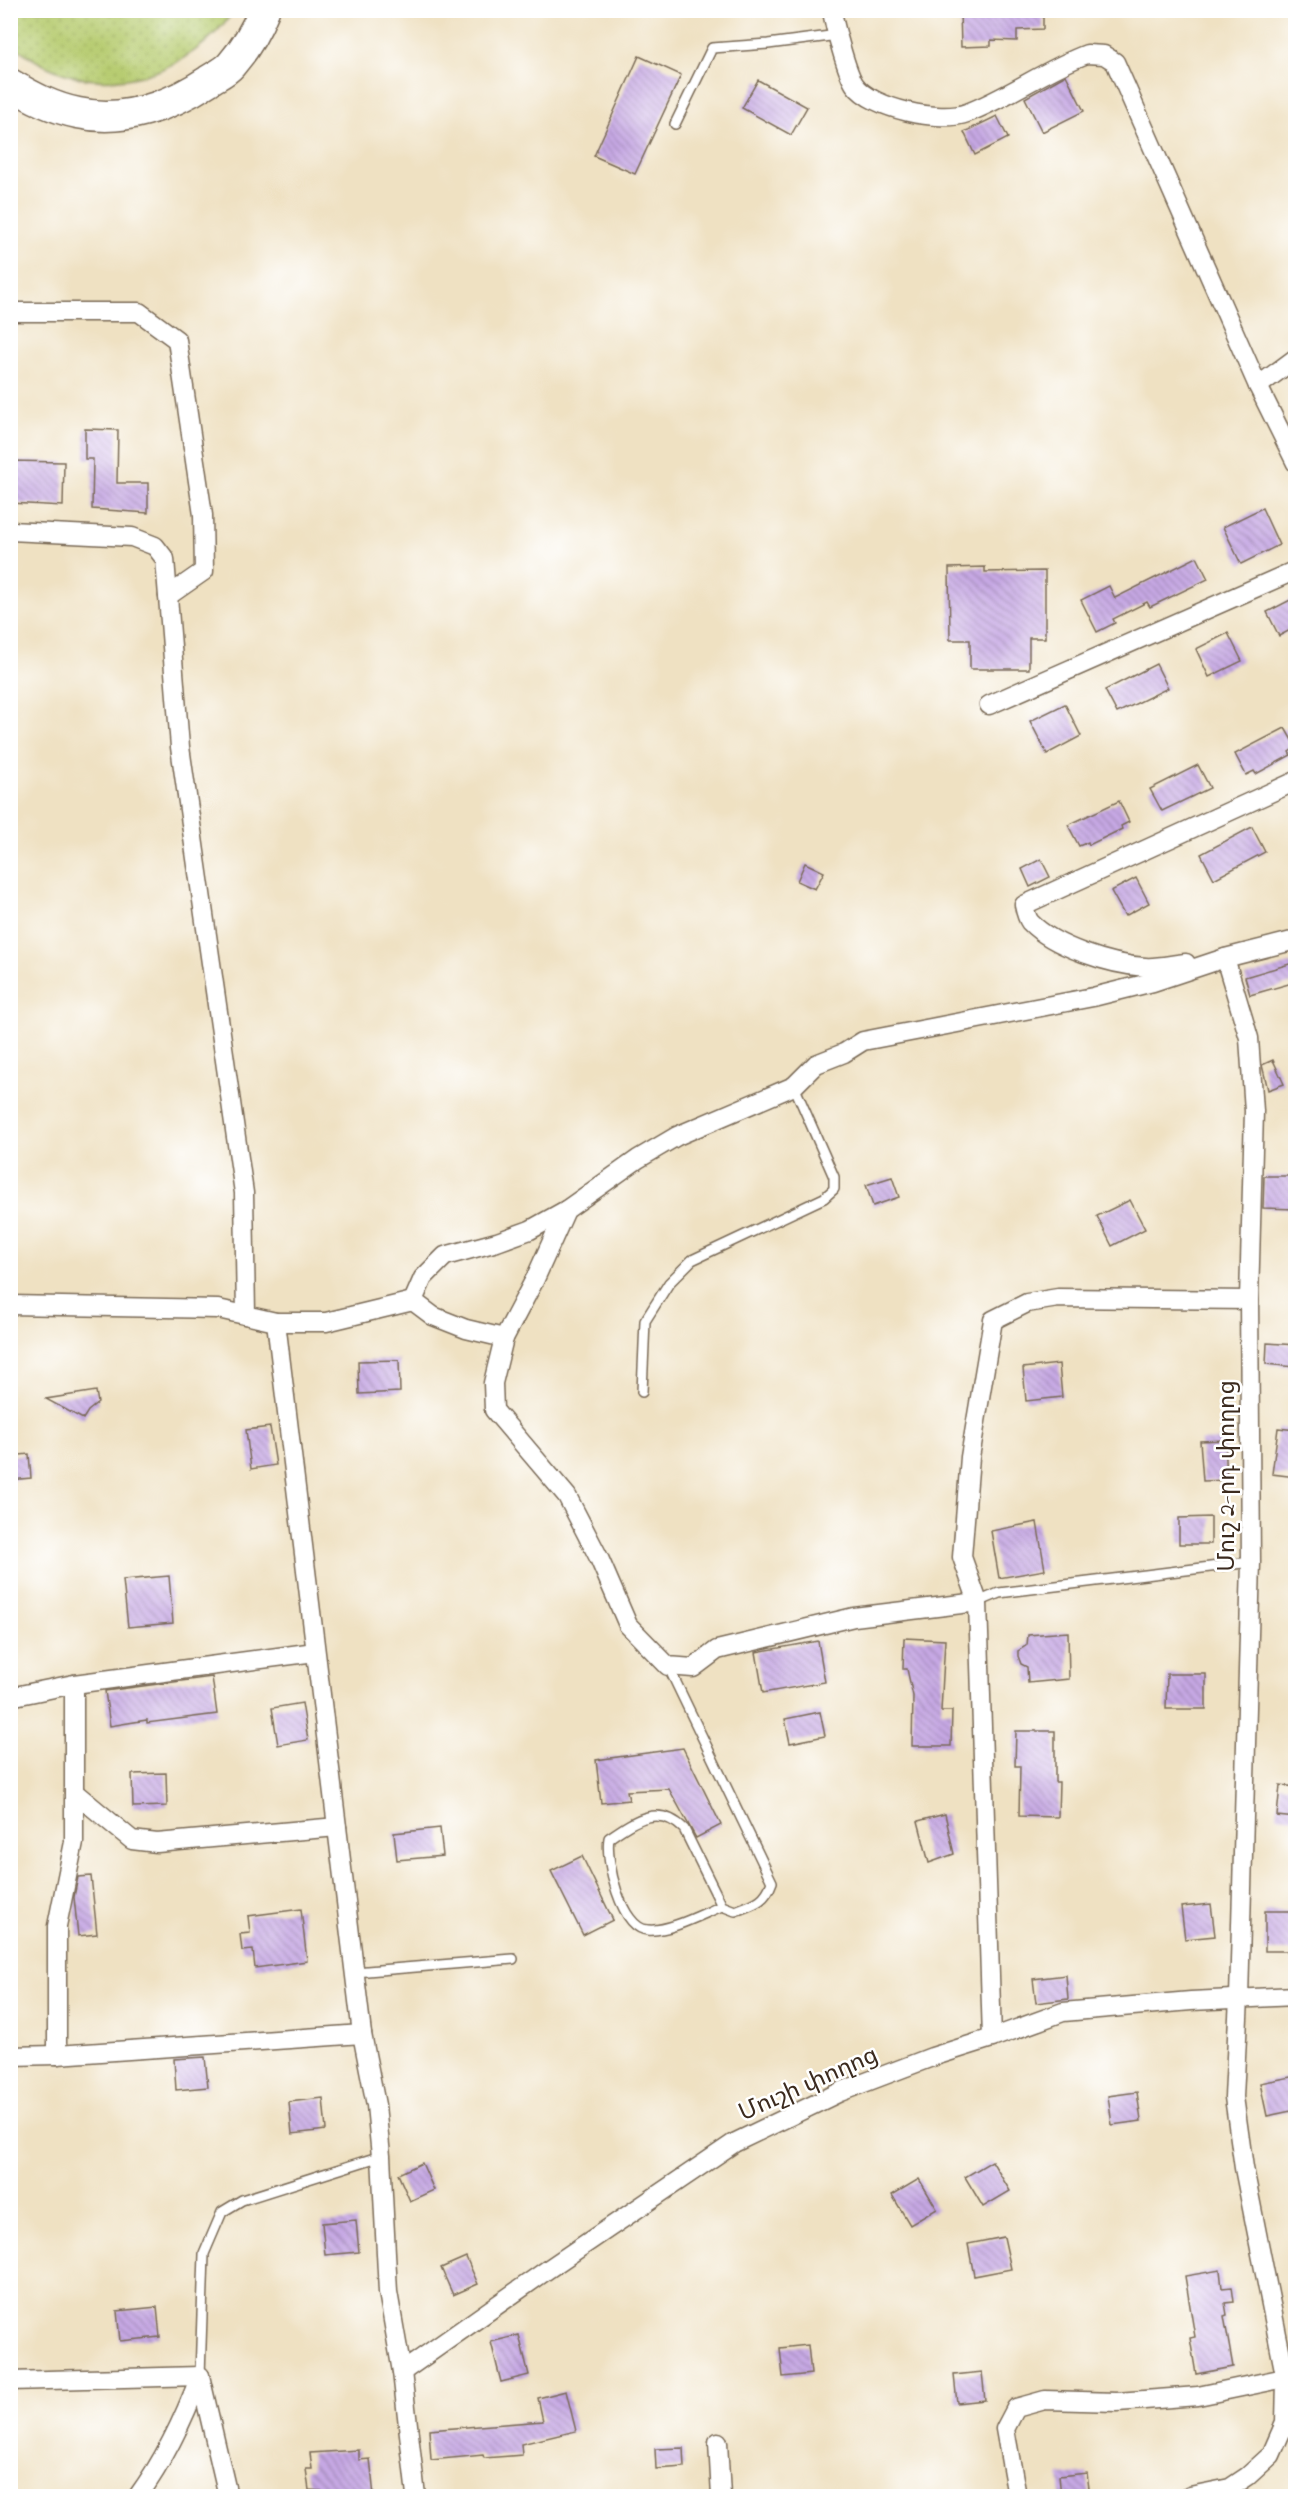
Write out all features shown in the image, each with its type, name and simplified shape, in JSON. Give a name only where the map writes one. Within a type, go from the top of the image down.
[{"type":"highway","points":[[10,84],[39,102],[79,114],[120,115],[161,107],[198,88],[230,67],[255,31],[264,10]]},
{"type":"street","points":[[832,10],[855,85],[889,106],[939,117],[965,114],[1087,54],[1110,58],[1115,62],[1258,386],[1296,463]]},
{"type":"street","points":[[10,312],[139,312],[177,340],[203,515],[204,571],[168,596]]},
{"type":"street","points":[[1258,386],[1296,358]]},
{"type":"street","points":[[10,531],[132,537],[155,546],[165,559],[180,747],[244,1193],[246,1316]]},
{"type":"street","points":[[989,705],[1296,570]]},
{"type":"street","points":[[1225,958],[1147,968],[1088,956],[1047,935],[1029,921],[1024,905],[1296,781]]},
{"type":"street","points":[[413,1301],[423,1278],[445,1256],[497,1242],[530,1230],[566,1210],[638,1159],[677,1136],[794,1086],[816,1064],[844,1053],[863,1041],[1093,997],[1153,982],[1225,958],[1296,940]]},
{"type":"street","name":"Մուշ 2-րդ փողոց","points":[[1190,2496],[1230,2488],[1248,2476],[1271,2456],[1285,2423],[1285,2378],[1245,2168],[1234,2097],[1239,1998],[1251,1562],[1249,1300],[1254,1111],[1249,1038],[1225,958]]},
{"type":"street","points":[[566,1210],[535,1279],[504,1338],[493,1383],[494,1410],[567,1496],[599,1558],[628,1625],[668,1665],[693,1668],[717,1650],[854,1617],[978,1602]]},
{"type":"street","points":[[992,2038],[978,1602],[962,1557],[970,1456],[993,1320],[1027,1303],[1058,1298],[1249,1300]]},
{"type":"street","points":[[10,1305],[218,1309],[276,1322],[326,1322],[413,1301]]},
{"type":"street","points":[[413,1301],[433,1316],[466,1329],[504,1338]]},
{"type":"street","points":[[276,1322],[362,2034],[376,2104],[388,2292],[402,2372],[416,2496]]},
{"type":"street","points":[[11,1694],[315,1652]]},
{"type":"street","points":[[57,2055],[57,1926],[74,1842],[75,1684]]},
{"type":"street","points":[[74,1792],[132,1840],[158,1843],[337,1827]]},
{"type":"street","name":"Մուշի փողոց","points":[[402,2372],[734,2143],[840,2092],[932,2057],[1063,2012],[1239,1998],[1296,1996]]},
{"type":"street","points":[[10,2056],[57,2055],[362,2034]]},
{"type":"street","points":[[10,2381],[200,2376]]},
{"type":"street","points":[[138,2496],[159,2466],[188,2409],[200,2376]]},
{"type":"street","points":[[200,2376],[228,2496]]},
{"type":"street","points":[[1017,2496],[1005,2429],[1016,2408],[1045,2400],[1117,2402],[1198,2396],[1285,2378]]},
{"type":"street","points":[[718,2442],[721,2496]]},
{"type":"lane","points":[[675,124],[712,48],[838,35]]},
{"type":"lane","points":[[642,1392],[645,1322],[669,1283],[692,1260],[824,1198],[834,1189],[834,1177],[794,1086]]},
{"type":"lane","points":[[978,1602],[999,1593],[1251,1562]]},
{"type":"lane","points":[[668,1665],[772,1882],[768,1895],[756,1904],[735,1911],[722,1906],[661,1929],[645,1930],[634,1924],[618,1897],[607,1848],[609,1838],[645,1817],[660,1815],[676,1820],[684,1829],[722,1906]]},
{"type":"lane","points":[[355,1972],[513,1959]]},
{"type":"lane","points":[[200,2376],[204,2254],[222,2212],[242,2199],[381,2156]]},
{"type":"green space","points":[[11,10],[234,11],[216,33],[195,51],[172,65],[121,80],[94,80],[67,74],[40,63],[13,45],[11,43]]},
{"type":"building","points":[[960,10],[1043,10],[1043,29],[1017,30],[1017,41],[991,40],[991,46],[961,47]]},
{"type":"building","points":[[639,56],[681,75],[635,174],[594,156]]},
{"type":"building","points":[[1066,75],[1084,111],[1042,132],[1025,98]]},
{"type":"building","points":[[758,80],[807,107],[791,135],[742,108]]},
{"type":"building","points":[[997,116],[1008,138],[975,155],[964,132]]},
{"type":"building","points":[[85,429],[118,430],[117,483],[148,483],[148,513],[92,509],[93,459],[85,459]]},
{"type":"building","points":[[10,461],[64,462],[63,506],[10,503]]},
{"type":"building","points":[[1262,508],[1279,545],[1241,564],[1223,527]]},
{"type":"building","points":[[1197,557],[1208,579],[1150,607],[1147,602],[1113,619],[1115,623],[1097,632],[1081,600],[1109,586],[1115,598]]},
{"type":"building","points":[[985,567],[985,572],[1045,571],[1045,638],[1029,638],[1029,669],[970,669],[970,640],[950,640],[949,568]]},
{"type":"building","points":[[1296,597],[1296,627],[1279,636],[1267,612]]},
{"type":"building","points":[[1228,633],[1242,661],[1209,677],[1196,649]]},
{"type":"building","points":[[1156,664],[1168,688],[1117,713],[1105,690]]},
{"type":"building","points":[[1065,704],[1081,736],[1047,754],[1030,721]]},
{"type":"building","points":[[1285,728],[1296,747],[1289,752],[1291,755],[1256,774],[1254,771],[1246,775],[1235,754]]},
{"type":"building","points":[[1198,765],[1210,788],[1162,811],[1150,789]]},
{"type":"building","points":[[1119,801],[1129,822],[1121,826],[1122,829],[1089,845],[1088,842],[1079,846],[1068,825]]},
{"type":"building","points":[[1252,827],[1265,852],[1214,879],[1201,854]]},
{"type":"building","points":[[1041,859],[1050,877],[1030,887],[1022,869]]},
{"type":"building","points":[[805,863],[824,872],[815,889],[797,881]]},
{"type":"building","points":[[1136,878],[1149,903],[1125,916],[1111,891]]},
{"type":"building","points":[[1293,963],[1296,982],[1250,995],[1245,977]]},
{"type":"building","points":[[1273,1060],[1284,1084],[1268,1090],[1262,1065]]},
{"type":"building","points":[[1264,1176],[1292,1176],[1292,1192],[1296,1192],[1296,1209],[1263,1208]]},
{"type":"building","points":[[892,1177],[899,1197],[873,1206],[866,1185]]},
{"type":"building","points":[[1130,1200],[1145,1229],[1112,1246],[1097,1216]]},
{"type":"building","points":[[1267,1343],[1296,1345],[1294,1367],[1266,1364]]},
{"type":"building","points":[[399,1360],[400,1392],[359,1394],[358,1361]]},
{"type":"building","points":[[1059,1364],[1062,1397],[1026,1401],[1023,1368]]},
{"type":"building","points":[[96,1391],[98,1403],[88,1411],[83,1419],[46,1399]]},
{"type":"building","points":[[270,1427],[276,1465],[251,1469],[246,1430]]},
{"type":"building","points":[[1278,1428],[1296,1430],[1296,1477],[1272,1474]]},
{"type":"building","points":[[1225,1440],[1227,1480],[1203,1481],[1200,1441]]},
{"type":"building","points":[[29,1454],[31,1478],[10,1480],[10,1456]]},
{"type":"building","points":[[1211,1517],[1211,1544],[1179,1544],[1179,1518]]},
{"type":"building","points":[[1037,1522],[1045,1570],[999,1578],[991,1531]]},
{"type":"building","points":[[169,1576],[173,1623],[128,1627],[123,1580]]},
{"type":"building","points":[[1068,1632],[1069,1679],[1028,1683],[1027,1667],[1021,1664],[1018,1651],[1027,1645],[1028,1635]]},
{"type":"building","points":[[904,1638],[945,1640],[941,1711],[952,1711],[951,1746],[912,1746],[913,1696],[907,1669],[903,1669]]},
{"type":"building","points":[[818,1641],[825,1682],[763,1693],[756,1652]]},
{"type":"building","points":[[1167,1674],[1206,1674],[1206,1709],[1166,1709]]},
{"type":"building","points":[[212,1677],[217,1714],[147,1723],[147,1720],[110,1726],[105,1691]]},
{"type":"building","points":[[302,1703],[308,1740],[278,1745],[272,1708]]},
{"type":"building","points":[[820,1712],[825,1736],[790,1743],[785,1719]]},
{"type":"building","points":[[1016,1731],[1055,1731],[1055,1782],[1059,1782],[1058,1817],[1019,1816],[1020,1766],[1015,1766]]},
{"type":"building","points":[[683,1748],[721,1825],[696,1838],[669,1789],[627,1791],[629,1800],[601,1803],[596,1760]]},
{"type":"building","points":[[166,1773],[167,1806],[133,1807],[132,1774]]},
{"type":"building","points":[[1280,1785],[1296,1787],[1296,1818],[1277,1816]]},
{"type":"building","points":[[945,1814],[954,1854],[929,1863],[918,1821]]},
{"type":"building","points":[[440,1828],[443,1856],[397,1860],[394,1833]]},
{"type":"building","points":[[582,1856],[613,1920],[583,1935],[551,1871]]},
{"type":"building","points":[[91,1876],[97,1934],[78,1936],[74,1897],[78,1877]]},
{"type":"building","points":[[1211,1904],[1215,1936],[1185,1939],[1181,1907]]},
{"type":"building","points":[[301,1909],[307,1961],[255,1968],[253,1950],[242,1951],[240,1934],[250,1933],[248,1916]]},
{"type":"building","points":[[1265,1911],[1296,1911],[1296,1951],[1265,1951]]},
{"type":"building","points":[[1066,1975],[1068,1999],[1036,2003],[1033,1979]]},
{"type":"building","points":[[205,2057],[208,2087],[176,2090],[174,2059]]},
{"type":"building","points":[[1296,2076],[1296,2110],[1267,2116],[1260,2083]]},
{"type":"building","points":[[1137,2092],[1141,2121],[1112,2125],[1108,2096]]},
{"type":"building","points":[[323,2098],[326,2130],[292,2134],[289,2102]]},
{"type":"building","points":[[992,2161],[1010,2191],[983,2207],[965,2177]]},
{"type":"building","points":[[422,2163],[434,2190],[410,2201],[398,2174]]},
{"type":"building","points":[[919,2179],[937,2209],[910,2225],[892,2195]]},
{"type":"building","points":[[356,2220],[359,2252],[325,2255],[322,2223]]},
{"type":"building","points":[[1004,2237],[1011,2269],[974,2276],[968,2244]]},
{"type":"building","points":[[466,2257],[478,2284],[453,2295],[441,2268]]},
{"type":"building","points":[[1220,2270],[1222,2288],[1232,2287],[1234,2302],[1225,2303],[1227,2315],[1224,2316],[1233,2367],[1196,2374],[1190,2338],[1195,2337],[1185,2276]]},
{"type":"building","points":[[157,2307],[160,2337],[120,2341],[117,2311]]},
{"type":"building","points":[[519,2335],[529,2375],[501,2382],[491,2342]]},
{"type":"building","points":[[808,2345],[811,2374],[783,2377],[780,2348]]},
{"type":"building","points":[[982,2372],[985,2400],[957,2403],[954,2375]]},
{"type":"building","points":[[566,2391],[576,2431],[521,2444],[522,2455],[484,2458],[483,2455],[431,2460],[429,2430],[543,2421],[538,2398]]},
{"type":"building","points":[[683,2448],[684,2467],[656,2469],[655,2449]]},
{"type":"building","points":[[359,2450],[359,2460],[370,2459],[374,2496],[321,2496],[321,2491],[309,2490],[306,2469],[312,2469],[310,2453]]},
{"type":"building","points":[[1087,2473],[1090,2496],[1061,2496],[1059,2476]]}]
